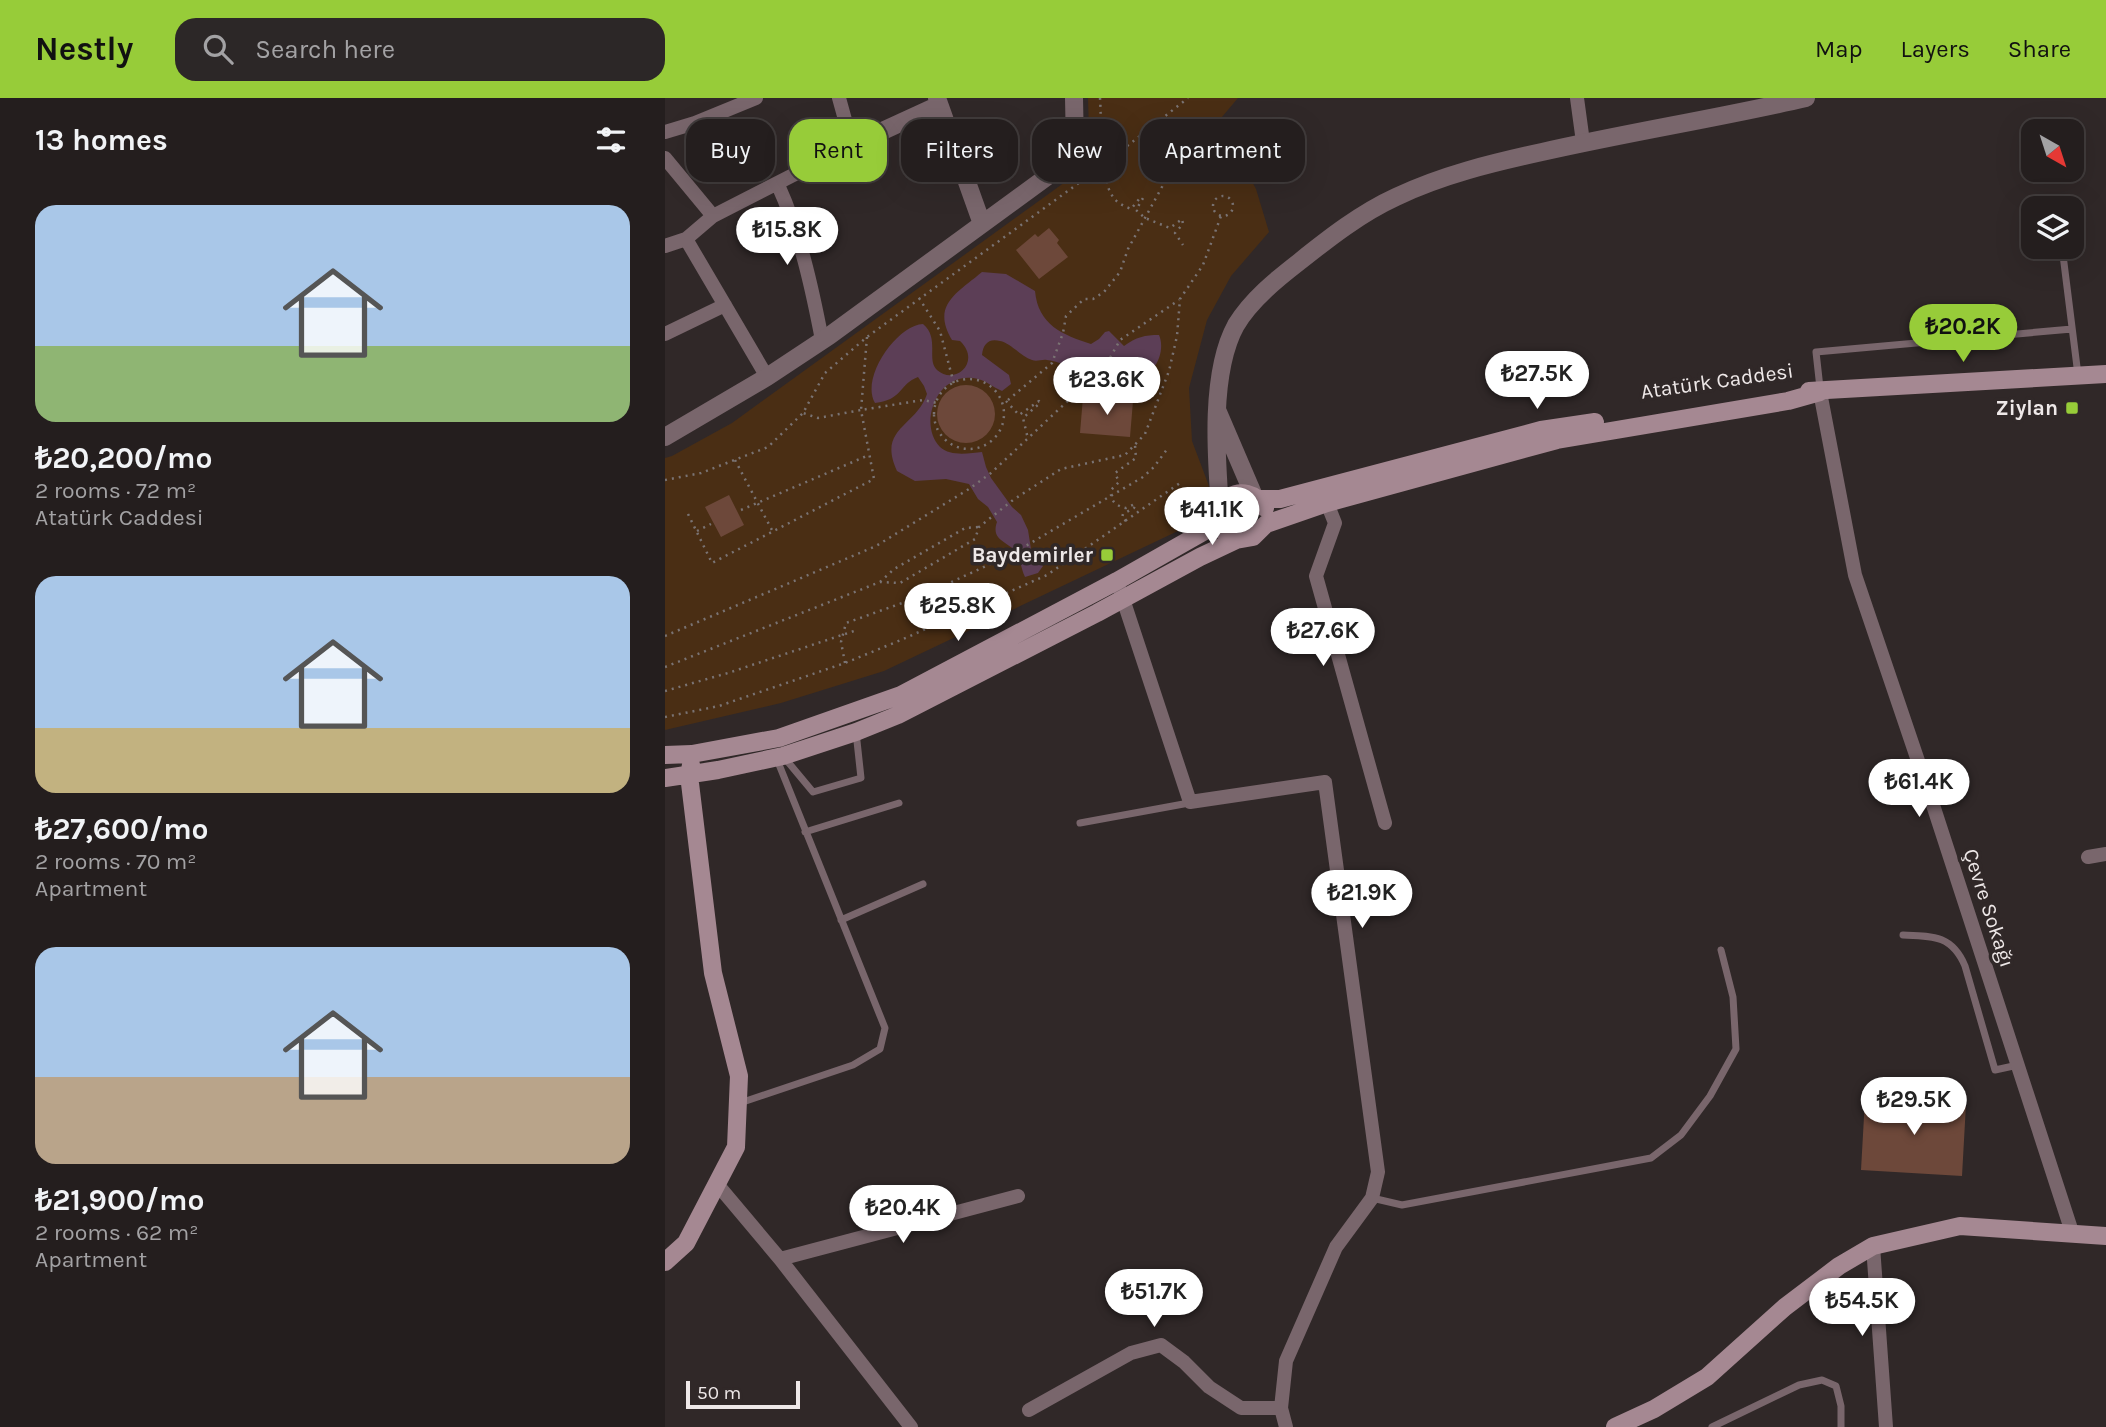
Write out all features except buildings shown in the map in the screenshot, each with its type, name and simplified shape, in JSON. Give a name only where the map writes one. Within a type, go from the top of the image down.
[{"type":"main road","name":"Atatürk Caddesi","points":[[1257,498],[1280,499],[1541,430],[1788,390],[1820,392],[2106,374]]},
{"type":"main road","points":[[665,778],[780,756],[856,732],[898,715],[1200,557],[1236,540],[1253,537],[1266,524],[1327,503],[1557,440],[1789,401],[1820,392]]},
{"type":"main road","points":[[665,755],[692,754],[779,738],[901,695],[1117,581],[1220,515],[1233,494],[1243,493],[1257,498],[1265,506],[1266,524]]},
{"type":"main road","points":[[1220,515],[1223,531],[1236,540]]},
{"type":"main road","points":[[665,1262],[685,1243],[736,1147],[739,1076],[713,974],[689,775],[692,754]]},
{"type":"main road","points":[[1615,1427],[1654,1409],[1707,1377],[1785,1307],[1839,1266],[1873,1246],[1960,1226],[2106,1236]]},
{"type":"street","points":[[665,132],[695,123],[755,98]]},
{"type":"street","points":[[839,98],[845,119]]},
{"type":"street","points":[[665,437],[767,377],[822,340],[1063,165],[1075,147],[1074,98]]},
{"type":"street","points":[[1577,98],[1583,142]]},
{"type":"street","points":[[1220,515],[1215,431],[1227,346],[1237,325],[1255,302],[1285,273],[1325,241],[1373,209],[1436,180],[1493,163],[1583,142],[1806,98]]},
{"type":"street","points":[[887,128],[938,102],[982,224]]},
{"type":"street","points":[[665,158],[713,216]]},
{"type":"street","points":[[665,246],[686,239],[713,216],[789,179]]},
{"type":"street","points":[[778,185],[814,297],[822,340]]},
{"type":"street","points":[[686,239],[767,377]]},
{"type":"street","points":[[665,334],[725,305]]},
{"type":"street","name":"Çevre Sokağı","points":[[1820,392],[1855,575],[2072,1232]]},
{"type":"street","points":[[1218,412],[1257,498]]},
{"type":"street","points":[[1327,503],[1335,523],[1316,576],[1385,823]]},
{"type":"street","points":[[1117,581],[1190,802],[1325,782],[1378,1172],[1372,1198],[1336,1247],[1286,1361],[1281,1408],[1286,1427]]},
{"type":"street","points":[[2088,857],[2106,854]]},
{"type":"street","points":[[717,1184],[780,1259],[911,1427]]},
{"type":"street","points":[[780,1259],[1018,1196]]},
{"type":"street","points":[[1873,1246],[1886,1427]]},
{"type":"street","points":[[1029,1410],[1131,1353],[1161,1345],[1184,1362],[1209,1387],[1241,1408],[1281,1408]]},
{"type":"lane","points":[[2063,259],[2078,376]]},
{"type":"lane","points":[[1820,392],[1816,352],[2072,329]]},
{"type":"lane","points":[[780,756],[813,792],[861,778],[856,732]]},
{"type":"lane","points":[[738,1104],[853,1065],[880,1049],[885,1028],[805,832],[780,756]]},
{"type":"lane","points":[[1080,823],[1190,802]]},
{"type":"lane","points":[[805,832],[899,803]]},
{"type":"lane","points":[[841,920],[923,884]]},
{"type":"lane","points":[[1903,935],[1935,937],[1953,947],[1965,966],[1996,1070],[2018,1065]]},
{"type":"lane","points":[[1372,1198],[1402,1205],[1651,1158],[1681,1135],[1710,1096],[1736,1049],[1733,997],[1721,950]]},
{"type":"lane","points":[[1712,1427],[1800,1385],[1822,1380],[1836,1386],[1841,1406],[1841,1427]]},
{"type":"path","points":[[1100,98],[1101,119]]},
{"type":"path","points":[[1126,147],[1188,98]]},
{"type":"path","points":[[665,480],[701,473],[768,447],[803,413],[825,373],[867,337],[1079,182]]},
{"type":"path","points":[[1108,182],[1115,200],[1131,209],[1143,198],[1136,210],[1145,218],[1170,228],[1182,219],[1183,224],[1175,233],[1183,245]]},
{"type":"path","points":[[1002,402],[1052,363],[1066,316],[1084,299],[1093,299],[1104,292],[1119,272],[1128,249],[1165,182]]},
{"type":"path","points":[[1226,195],[1233,202],[1233,209],[1229,215],[1220,216],[1214,211],[1212,204],[1216,198],[1226,195]]},
{"type":"path","points":[[665,636],[876,546],[991,473],[1107,365],[1121,340],[1180,299],[1203,265],[1220,216]]},
{"type":"path","points":[[919,298],[940,331],[954,384]]},
{"type":"path","points":[[665,667],[880,582],[894,569],[965,528],[979,527],[1013,500],[1061,469],[1125,455],[1145,434],[1169,371],[1177,336],[1180,299]]},
{"type":"path","points":[[688,514],[712,563],[874,480],[861,410],[867,337]]},
{"type":"path","points":[[972,380],[984,383],[993,389],[1002,402],[1004,419],[1001,429],[986,445],[976,449],[954,446],[944,439],[938,429],[935,417],[937,404],[941,394],[954,384],[972,380]]},
{"type":"path","points":[[803,413],[818,418],[923,400],[937,404]]},
{"type":"path","points":[[1007,400],[1019,415],[1039,401],[1023,418],[1028,439]]},
{"type":"path","points":[[1126,522],[1122,518],[1123,514],[1135,505],[1122,507],[1114,503],[1110,496],[1111,490],[1119,482],[1115,473],[1136,458],[1135,445]]},
{"type":"path","points":[[845,663],[841,642],[846,623],[919,597],[1012,554],[1143,477],[1168,448]]},
{"type":"path","points":[[741,510],[869,454]]},
{"type":"path","points":[[734,460],[773,532]]},
{"type":"path","points":[[665,717],[719,706],[845,663],[1047,575],[1180,483]]},
{"type":"path","points":[[697,531],[711,524]]},
{"type":"path","points":[[880,582],[900,583],[975,539],[979,527]]},
{"type":"path","points":[[665,691],[729,673],[854,631]]},
{"type":"shaded area","points":[[1088,98],[1238,98],[1220,119],[1140,119],[1140,182],[1252,182],[1269,232],[1231,276],[1207,320],[1189,388],[1192,441],[1209,486],[1180,530],[884,671],[781,703],[665,730],[665,458],[732,423],[1065,182],[1126,182],[1126,119],[1089,119]]},
{"type":"shaded area","points":[[982,272],[1006,274],[1035,291],[1037,303],[1047,320],[1071,337],[1091,344],[1109,331],[1124,346],[1149,335],[1159,335],[1161,342],[1159,358],[1155,365],[1144,375],[1137,376],[1108,364],[1079,369],[1052,361],[1034,361],[1004,342],[989,341],[982,355],[1009,375],[1011,384],[1002,391],[985,381],[960,379],[949,384],[934,402],[931,426],[940,447],[955,453],[982,452],[991,478],[1021,515],[1028,530],[1031,549],[1043,566],[1038,573],[1025,577],[1017,554],[998,537],[997,522],[969,484],[946,479],[915,481],[897,471],[892,457],[895,436],[922,405],[927,394],[918,377],[891,399],[875,403],[872,392],[877,367],[892,343],[902,333],[923,324],[931,336],[933,361],[937,370],[951,375],[963,369],[967,364],[966,349],[960,341],[952,340],[944,318],[950,301]]},
{"type":"place","name":"Ziylan","points":[[2072,408]]},
{"type":"place","name":"Baydemirler","points":[[1107,555]]}]
